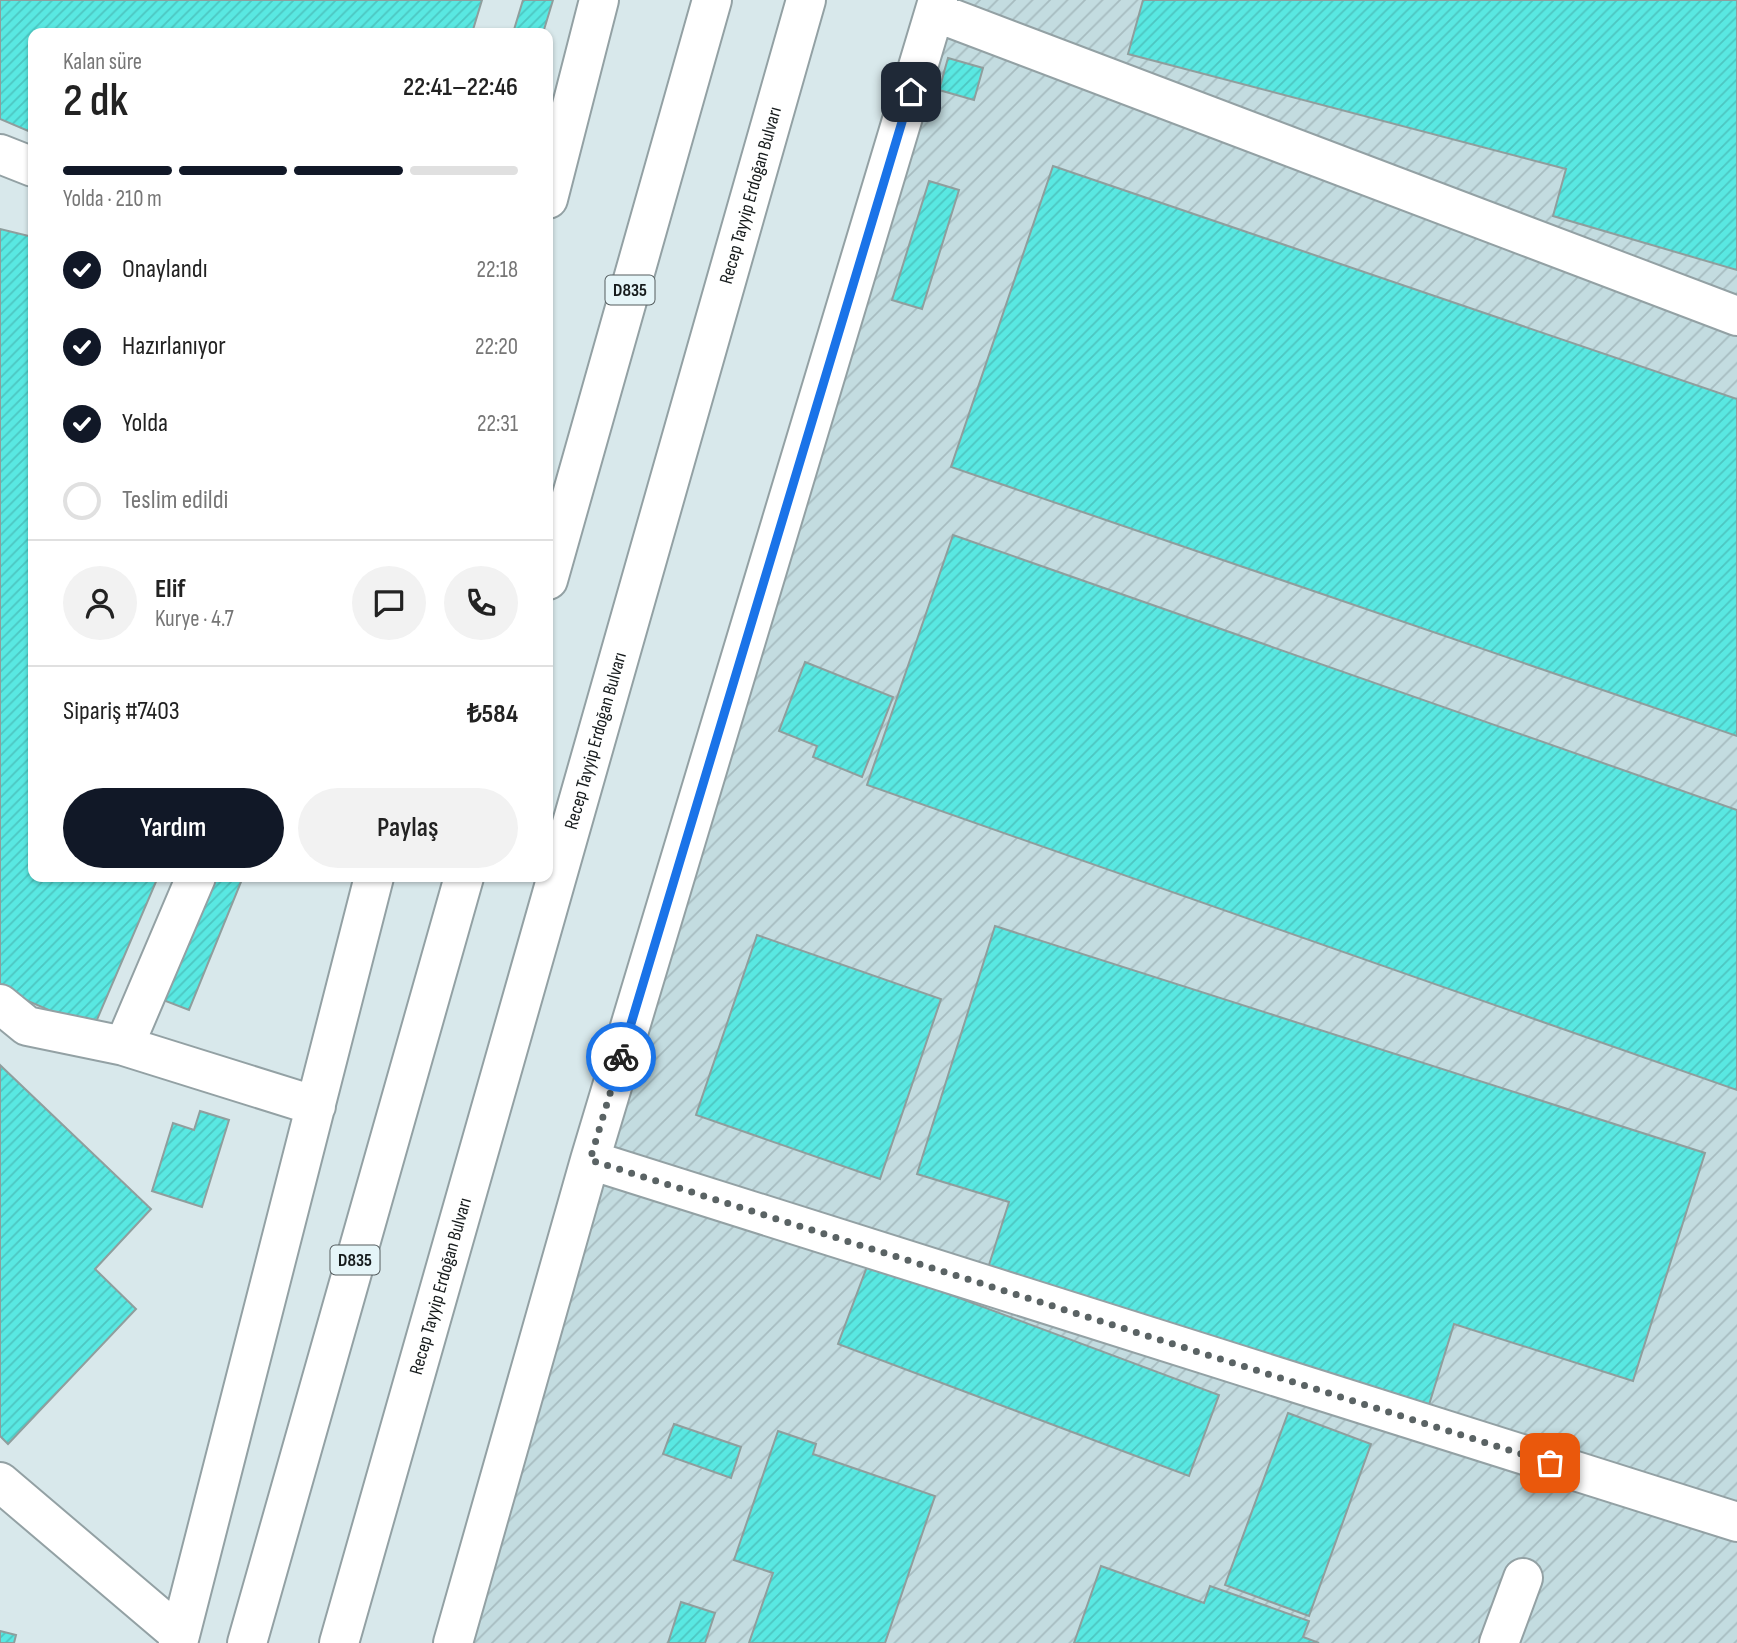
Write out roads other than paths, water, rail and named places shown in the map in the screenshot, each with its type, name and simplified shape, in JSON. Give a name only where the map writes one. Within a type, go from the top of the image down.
[{"type":"main road","points":[[553,179],[598,0]]},
{"type":"main road","name":"D835","points":[[553,562],[712,0]]},
{"type":"main road","name":"Recep Tayyip Erdoğan Bulvarı","points":[[339,1643],[806,0]]},
{"type":"main road","points":[[453,1643],[590,1160],[937,6],[1737,316]]},
{"type":"main road","points":[[0,153],[28,165]]},
{"type":"main road","points":[[124,1046],[195,882]]},
{"type":"main road","points":[[0,1482],[179,1639],[373,882]]},
{"type":"main road","name":"D835","points":[[247,1643],[463,882]]},
{"type":"main road","points":[[0,1004],[27,1026],[124,1046],[316,1106]]},
{"type":"main road","points":[[590,1160],[1737,1522]]},
{"type":"main road","points":[[1499,1643],[1523,1578]]}]
